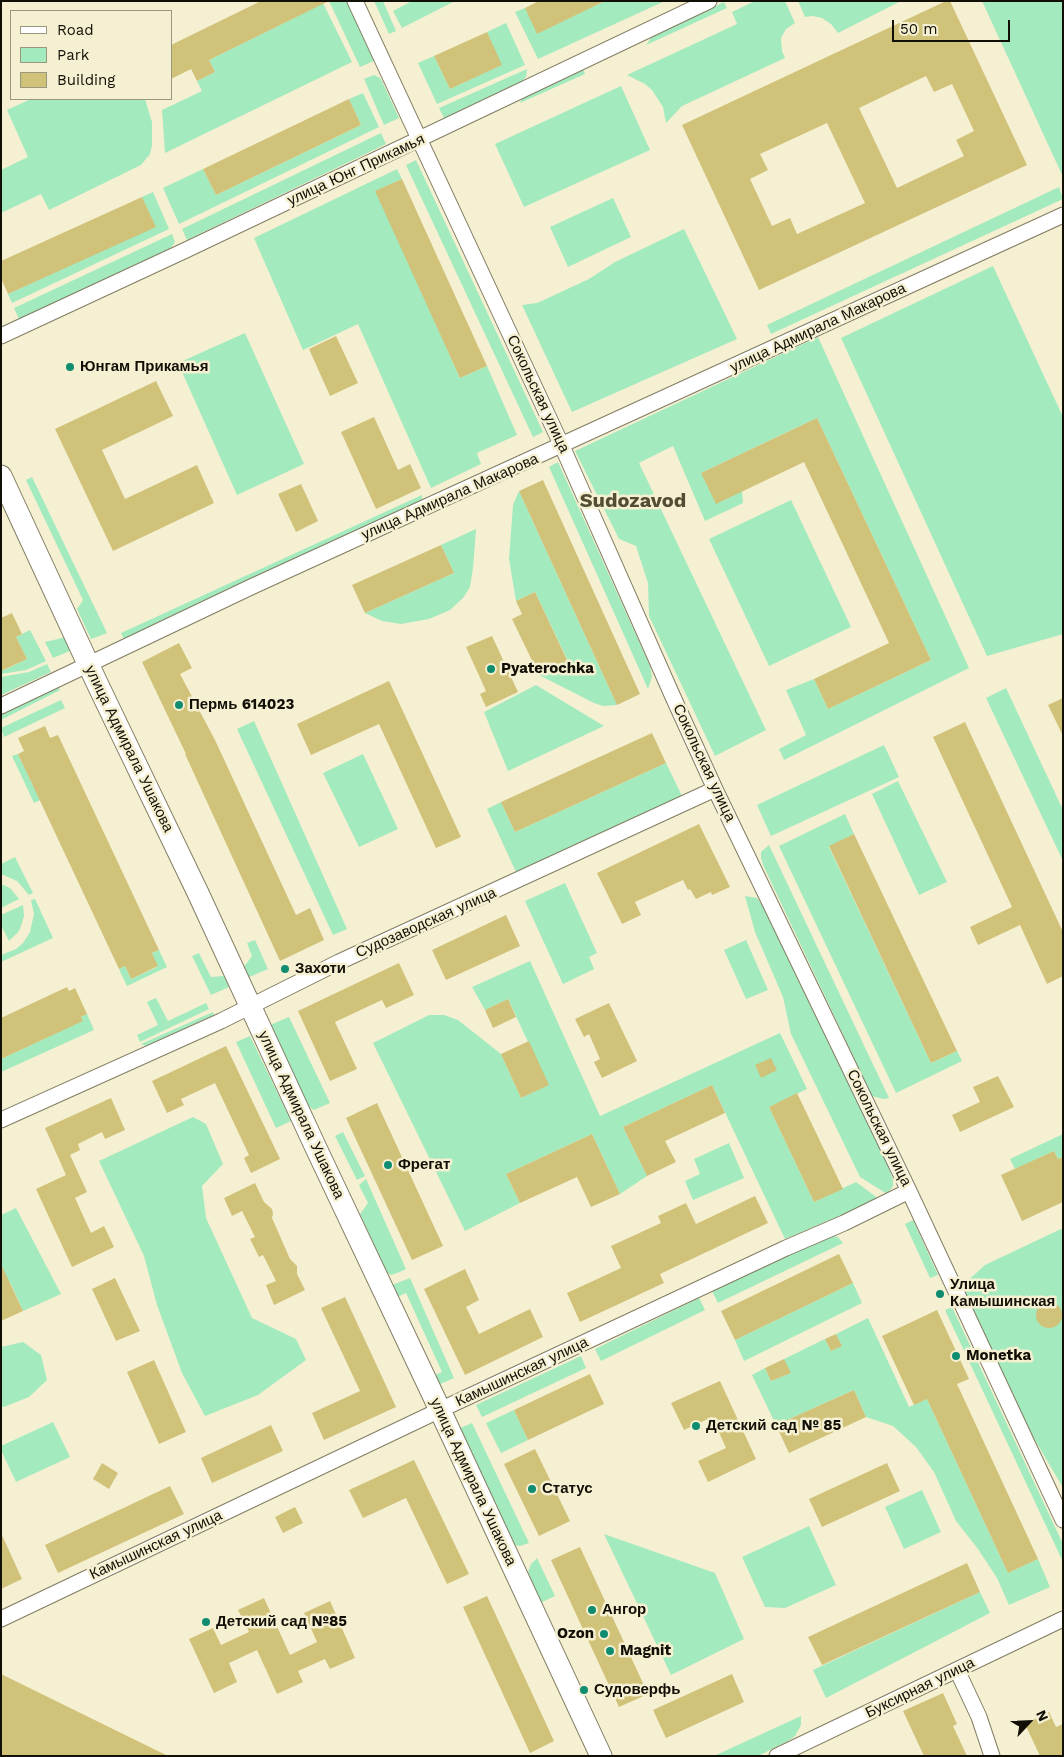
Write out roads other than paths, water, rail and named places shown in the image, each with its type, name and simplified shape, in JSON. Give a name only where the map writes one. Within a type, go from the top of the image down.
[{"type":"street","name":"Сокольская улица","points":[[355,1],[562,446],[715,789],[909,1191],[1063,1520]]},
{"type":"street","name":"улица Юнг Прикамья","points":[[1,336],[710,1]]},
{"type":"street","name":"улица Адмирала Макарова","points":[[1,706],[320,556],[1063,215]]},
{"type":"street","name":"улица Адмирала Ушакова","points":[[1,476],[601,1756]]},
{"type":"street","name":"Судозаводская улица","points":[[1,1120],[715,789]]},
{"type":"street","name":"Камышинская улица","points":[[1,1619],[440,1410],[909,1191]]},
{"type":"street","name":"Буксирная улица","points":[[776,1756],[1063,1619]]},
{"type":"street","points":[[957,1670],[979,1717],[992,1756]]},
{"type":"place","name":"Юнгам Прикамья","points":[[70,367]]},
{"type":"place","name":"Pyaterochka","points":[[491,669]]},
{"type":"place","name":"Пермь 614023","points":[[179,705]]},
{"type":"place","name":"Захоти","points":[[285,969]]},
{"type":"place","name":"Фрегат","points":[[388,1165]]},
{"type":"place","name":"Улица Камышинская","points":[[940,1294]]},
{"type":"place","name":"Monetka","points":[[956,1356]]},
{"type":"place","name":"Детский сад № 85","points":[[696,1426]]},
{"type":"place","name":"Статус","points":[[532,1489]]},
{"type":"place","name":"Ангор","points":[[592,1610]]},
{"type":"place","name":"Детский сад №85","points":[[206,1622]]},
{"type":"place","name":"Ozon","points":[[604,1634]]},
{"type":"place","name":"Magnit","points":[[610,1651]]},
{"type":"place","name":"Судоверфь","points":[[584,1690]]},
{"type":"district","name":"Sudozavod","points":[[633,501]]}]
